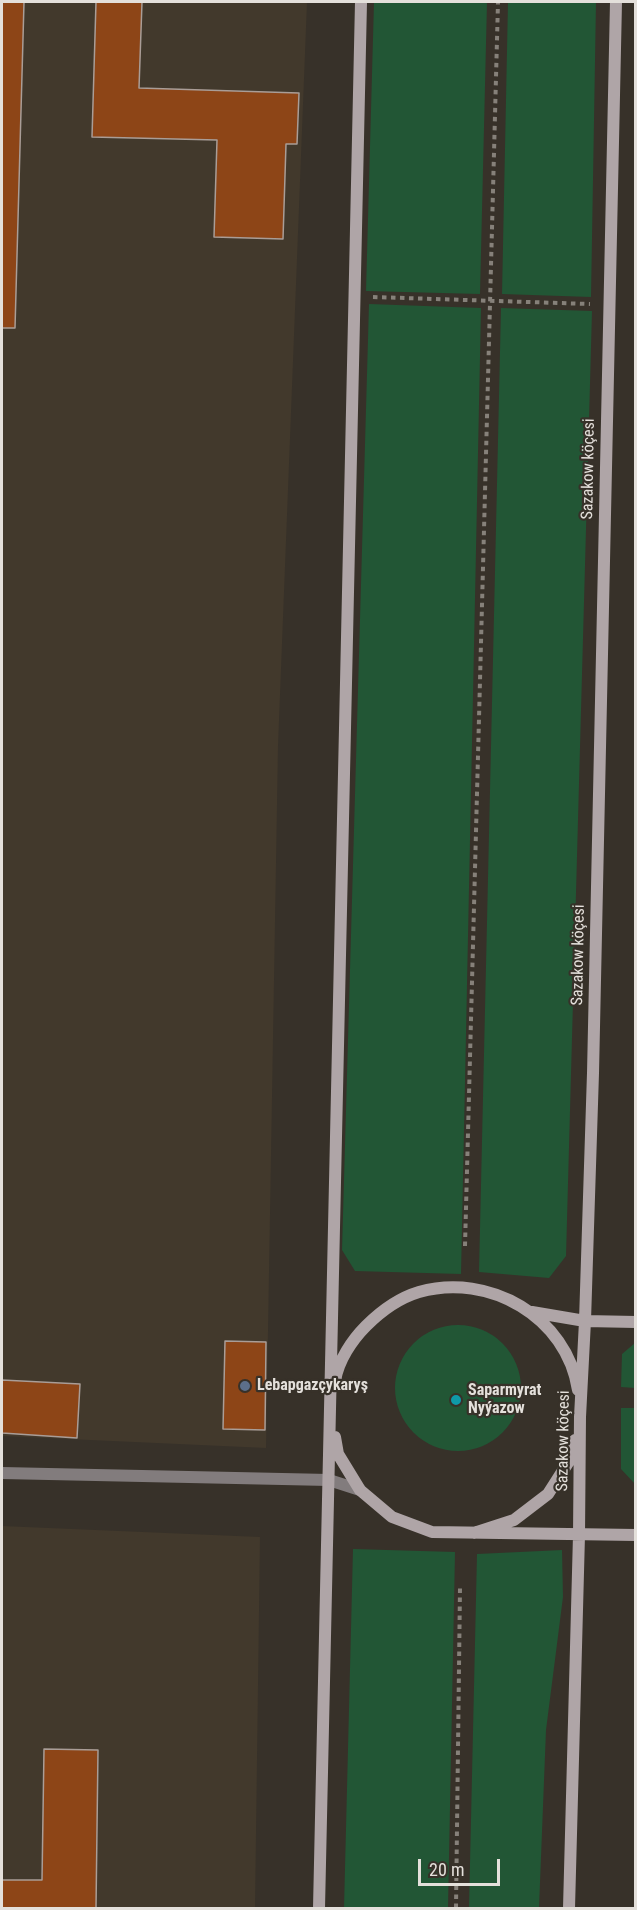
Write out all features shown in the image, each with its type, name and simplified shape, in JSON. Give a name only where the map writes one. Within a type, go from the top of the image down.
[{"type":"main road","points":[[319,1908],[361,2]]},
{"type":"main road","name":"Sazakow köçesi","points":[[569,1908],[580,1417],[593,1073],[616,2]]},
{"type":"main road","points":[[474,1533],[514,1520],[548,1494],[571,1458],[580,1417],[578,1387],[568,1359],[553,1333],[532,1312],[497,1293],[458,1286],[418,1292],[382,1310],[354,1337],[337,1373],[331,1412],[338,1454],[360,1490],[392,1517],[432,1532],[474,1533],[579,1535],[636,1535]]},
{"type":"main road","points":[[532,1312],[585,1321],[636,1322]]},
{"type":"street","points":[[2,1473],[328,1480],[360,1490]]},
{"type":"path","points":[[465,1246],[498,2]]},
{"type":"path","points":[[369,296],[592,304]]},
{"type":"path","points":[[456,1908],[460,1588]]},
{"type":"shaded area","points":[[2,2],[307,2],[278,746],[266,1448],[2,1436]]},
{"type":"shaded area","points":[[2,1526],[260,1537],[255,1908],[2,1908]]},
{"type":"green space","points":[[374,2],[487,2],[480,294],[366,291]]},
{"type":"green space","points":[[508,2],[596,2],[591,297],[502,294]]},
{"type":"green space","points":[[369,304],[481,308],[461,1274],[355,1271],[342,1250]]},
{"type":"green space","points":[[501,308],[592,311],[566,1256],[549,1278],[479,1272]]},
{"type":"green space","points":[[458,1325],[482,1329],[503,1343],[517,1364],[521,1388],[517,1412],[503,1433],[482,1447],[458,1451],[434,1447],[413,1433],[399,1412],[395,1388],[399,1364],[413,1343],[434,1329]]},
{"type":"green space","points":[[635,1343],[635,1388],[621,1387],[622,1354]]},
{"type":"green space","points":[[621,1408],[635,1408],[635,1484],[621,1469]]},
{"type":"green space","points":[[353,1549],[455,1552],[448,1908],[344,1908]]},
{"type":"green space","points":[[562,1550],[563,1597],[546,1730],[539,1908],[469,1908],[477,1554]]},
{"type":"building","points":[[2,2],[24,2],[15,328],[2,328]]},
{"type":"building","points":[[96,2],[142,2],[139,88],[299,93],[297,144],[286,144],[283,239],[214,237],[217,140],[92,137]]},
{"type":"building","name":"Lebapgazçykaryş","points":[[225,1341],[266,1342],[265,1430],[223,1429]]},
{"type":"building","points":[[2,1380],[80,1384],[77,1438],[2,1433]]},
{"type":"building","points":[[44,1749],[98,1750],[96,1908],[2,1908],[2,1880],[42,1880]]},
{"type":"place","name":"Lebapgazçykaryş","points":[[245,1386]]},
{"type":"place","name":"Saparmyrat Nyýazow","points":[[456,1400]]}]
